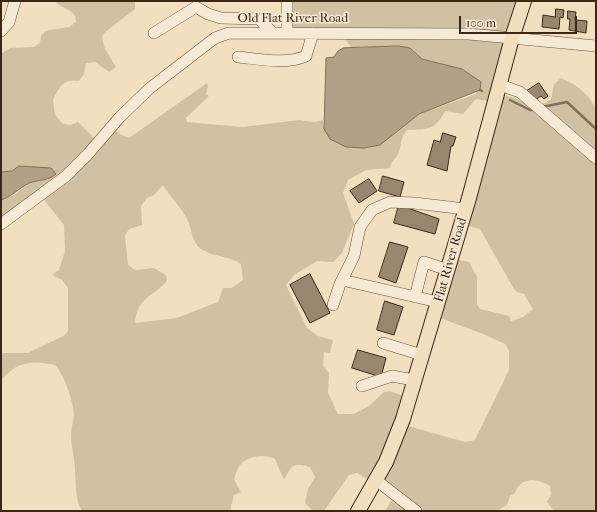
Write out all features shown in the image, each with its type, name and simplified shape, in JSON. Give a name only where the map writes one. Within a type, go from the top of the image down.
[{"type":"main road","name":"Flat River Road","points":[[358,511],[376,480],[395,442],[466,209],[512,38],[524,1]]},
{"type":"street","points":[[1,31],[9,22],[15,1]]},
{"type":"street","points":[[287,1],[287,33]]},
{"type":"street","points":[[154,33],[196,6],[208,14],[221,18],[259,19],[272,32]]},
{"type":"street","name":"Old Flat River Road","points":[[1,224],[66,176],[88,154],[120,117],[150,88],[215,38],[238,32],[469,34],[596,46]]},
{"type":"street","points":[[238,57],[274,60],[298,59],[306,56],[313,33]]},
{"type":"street","points":[[500,85],[520,92],[596,158]]},
{"type":"street","points":[[333,305],[342,280],[354,256],[360,227],[372,210],[390,202],[414,203],[466,209]]},
{"type":"street","points":[[415,297],[424,262],[448,270]]},
{"type":"street","points":[[342,280],[438,302]]},
{"type":"street","points":[[383,343],[422,355]]},
{"type":"street","points":[[362,386],[392,376],[414,380]]},
{"type":"street","points":[[376,480],[416,511]]},
{"type":"shaded area","points":[[55,1],[135,1],[135,9],[104,33],[102,38],[105,49],[116,67],[109,72],[95,62],[86,63],[84,74],[79,81],[74,80],[62,84],[53,100],[55,115],[63,124],[70,125],[78,122],[97,141],[112,126],[120,134],[129,138],[207,83],[208,86],[206,94],[209,96],[186,118],[187,122],[243,127],[299,120],[314,122],[323,120],[324,129],[346,147],[364,148],[380,145],[419,114],[476,94],[481,82],[462,69],[422,59],[410,48],[399,46],[351,47],[341,34],[291,33],[287,1],[523,1],[497,94],[515,98],[532,107],[538,107],[551,99],[554,84],[561,78],[582,90],[596,109],[596,511],[554,511],[547,502],[551,494],[550,486],[540,481],[530,480],[521,484],[515,493],[510,496],[507,505],[497,511],[385,511],[394,496],[357,473],[349,475],[324,511],[313,511],[305,503],[308,489],[315,477],[310,467],[300,465],[294,466],[291,468],[284,480],[275,459],[260,456],[250,458],[241,464],[237,469],[234,480],[241,492],[234,495],[230,511],[82,511],[77,497],[71,440],[74,410],[62,375],[55,365],[47,363],[32,363],[13,369],[1,381],[1,353],[28,353],[65,335],[68,331],[68,288],[62,280],[52,275],[59,270],[65,251],[64,225],[41,196],[1,223],[1,200],[14,195],[30,182],[49,179],[12,171],[1,172],[1,54],[10,48],[34,47],[40,43],[41,36],[45,31],[69,27],[76,22],[76,18],[72,12]],"holes":[[[476,99],[494,102],[461,224],[480,229],[514,289],[517,292],[524,294],[533,309],[523,317],[511,321],[509,316],[480,309],[477,304],[477,277],[469,262],[451,258],[435,316],[505,344],[509,351],[509,370],[475,440],[465,442],[401,424],[408,397],[389,391],[384,392],[369,406],[354,414],[338,414],[328,393],[329,373],[323,366],[324,352],[330,353],[333,340],[318,336],[307,328],[286,285],[294,275],[317,261],[333,262],[342,253],[354,224],[343,193],[348,180],[366,170],[390,168],[398,154],[402,138],[407,130],[430,128],[438,122],[445,111],[463,114]],[[163,185],[185,216],[194,240],[198,246],[206,252],[232,259],[241,264],[243,280],[232,288],[223,288],[218,302],[177,318],[135,323],[136,314],[142,303],[167,281],[166,275],[154,268],[135,270],[128,265],[125,236],[129,229],[142,225],[141,206],[147,198],[154,195]]]},
{"type":"shaded area","points":[[399,46],[410,48],[422,59],[462,69],[481,82],[480,90],[419,114],[380,145],[364,148],[346,147],[330,139],[324,129],[326,58],[334,57],[338,51],[343,48]]},
{"type":"shaded area","points":[[19,166],[51,168],[56,174],[46,179],[29,183],[1,200],[1,172],[12,171]]},
{"type":"building","points":[[556,9],[564,10],[563,18],[560,17],[559,29],[542,27],[543,15],[555,17]]},
{"type":"building","points":[[568,11],[576,12],[575,20],[587,21],[586,33],[569,30],[570,19],[568,19]]},
{"type":"building","points":[[539,83],[548,96],[544,99],[541,96],[534,101],[527,91]]},
{"type":"building","points":[[443,133],[456,137],[453,146],[451,146],[447,171],[427,165],[434,140],[440,142]]},
{"type":"building","points":[[383,176],[404,182],[400,197],[379,191]]},
{"type":"building","points":[[369,179],[377,191],[359,203],[350,191]]},
{"type":"building","points":[[399,205],[439,219],[435,234],[394,223]]},
{"type":"building","points":[[390,242],[408,247],[396,283],[379,277]]},
{"type":"building","points":[[310,274],[330,313],[310,323],[290,285]]},
{"type":"building","points":[[385,301],[403,307],[394,335],[377,330]]},
{"type":"building","points":[[358,350],[386,358],[381,377],[352,368]]},
{"type":"waterway","points":[[510,100],[530,110],[535,110]]},
{"type":"waterway","points":[[542,107],[567,102],[596,129]]}]
